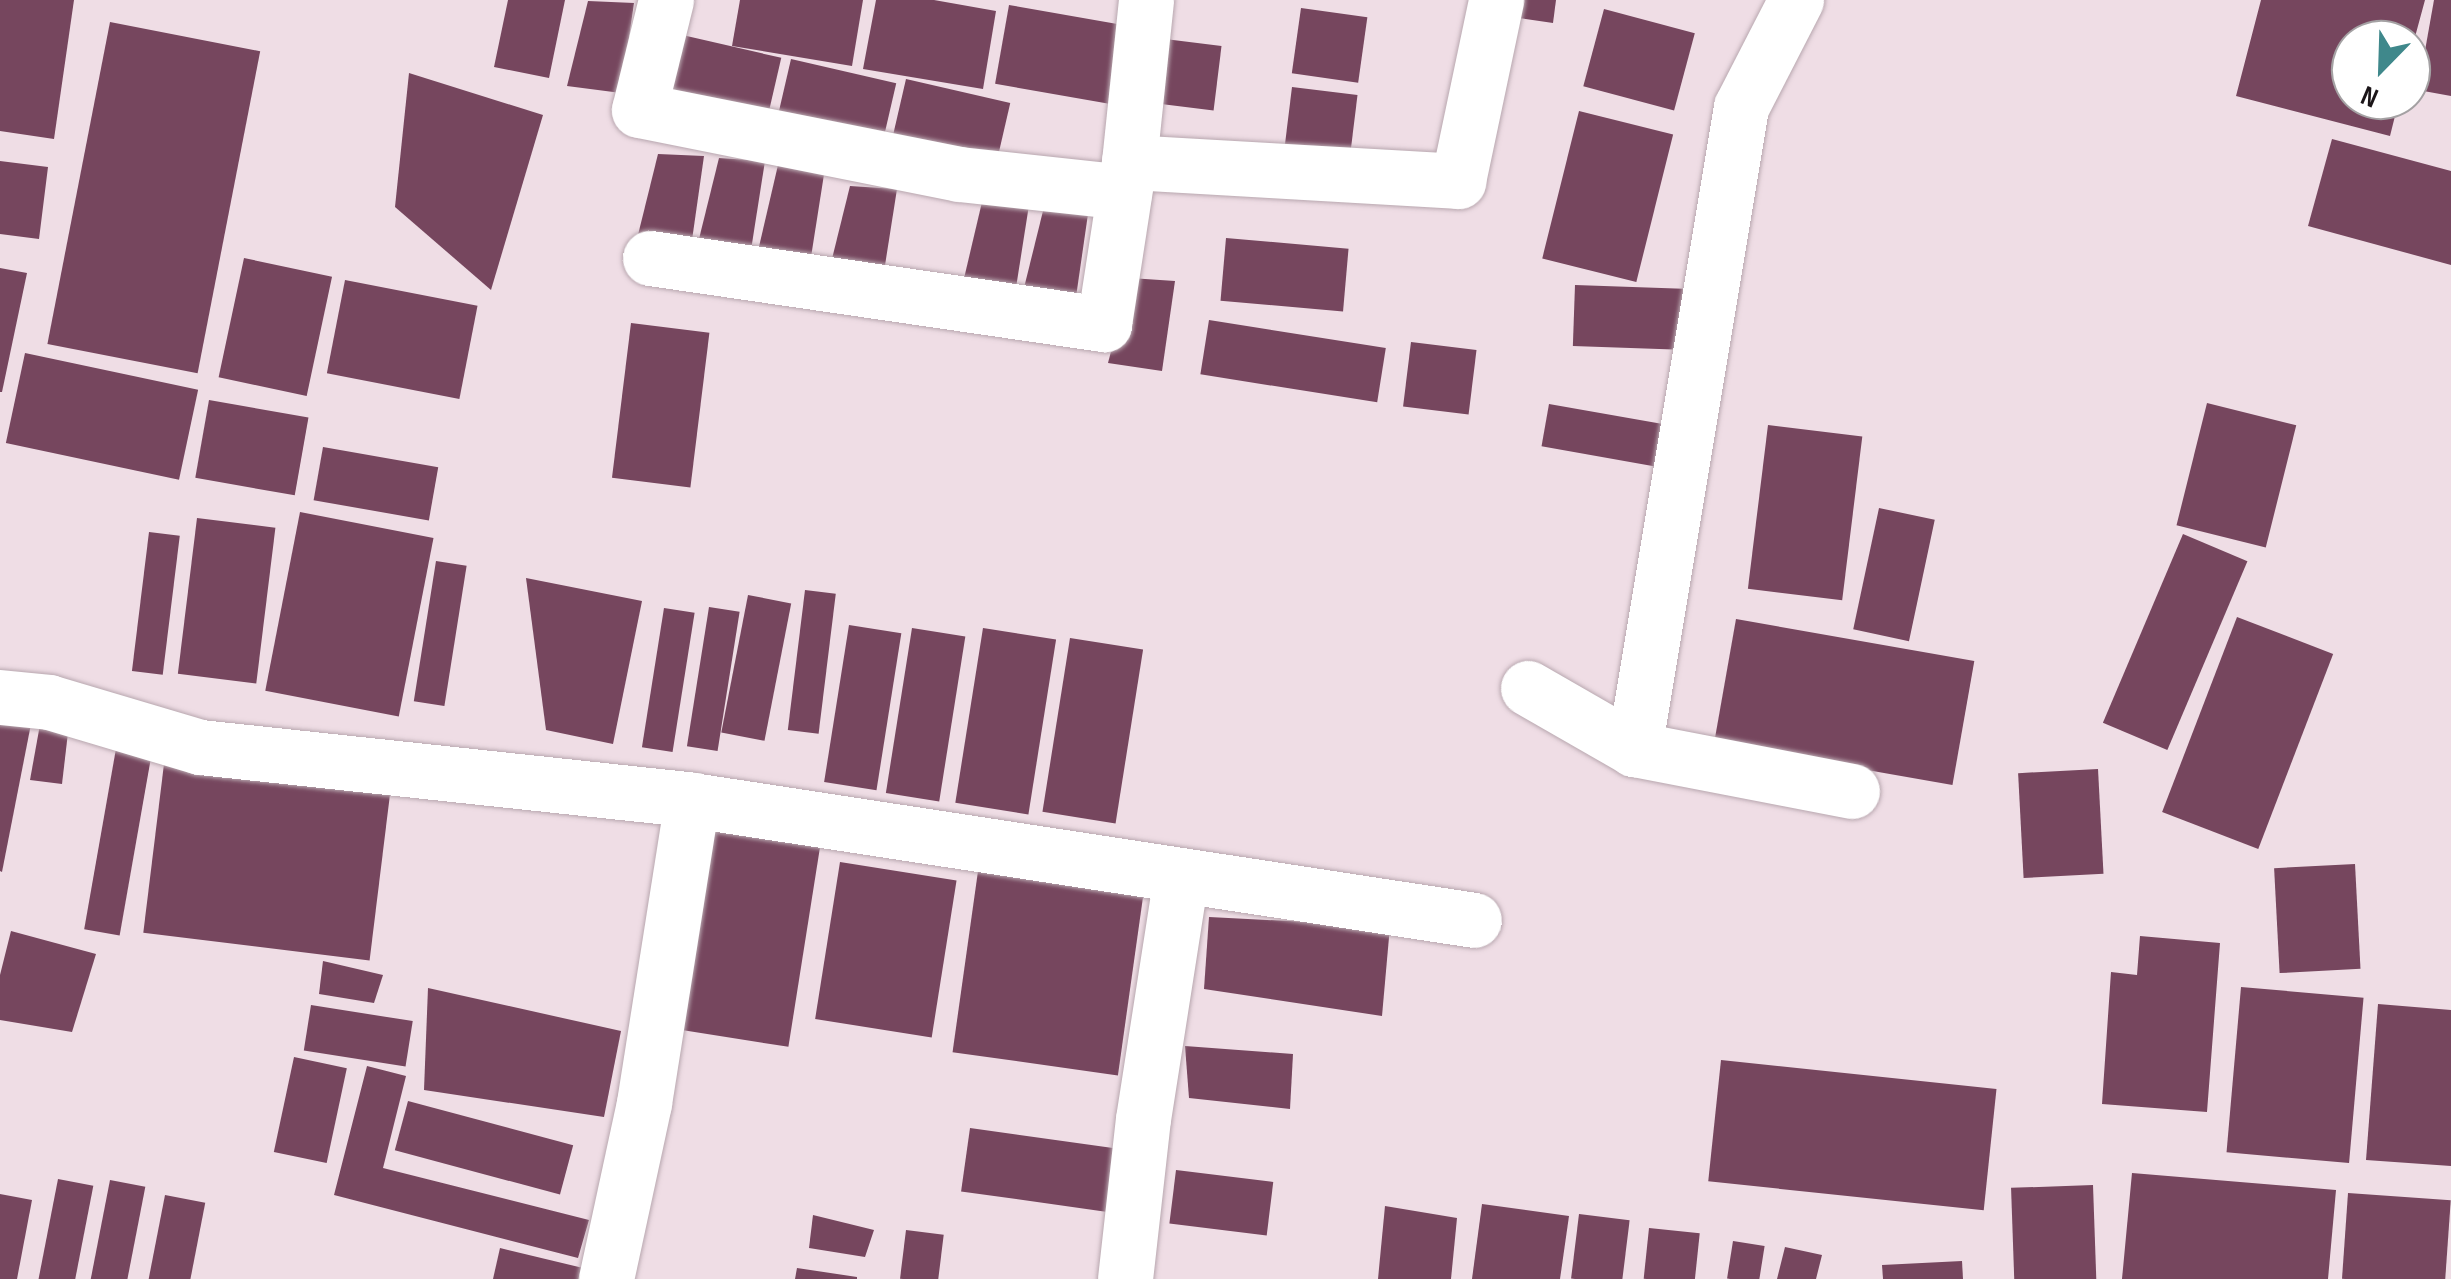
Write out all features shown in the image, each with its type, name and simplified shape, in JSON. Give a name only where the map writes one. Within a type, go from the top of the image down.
[{"type":"street","points":[[666,0],[638,110],[958,174],[1458,181],[1496,0]]},
{"type":"street","points":[[650,258],[1104,324],[1146,0]]},
{"type":"street","points":[[1634,749],[1741,107],[1796,0]]},
{"type":"street","points":[[1528,688],[1634,749],[1852,791]]},
{"type":"street","points":[[0,697],[49,702],[200,747],[692,800],[1474,920]]},
{"type":"street","points":[[606,1279],[644,1103],[692,800]]},
{"type":"street","points":[[1125,1279],[1142,1119],[1182,877]]},
{"type":"building","points":[[0,0],[74,0],[54,139],[0,131]]},
{"type":"building","points":[[508,0],[565,0],[549,78],[494,67]]},
{"type":"building","points":[[740,0],[863,0],[852,66],[732,46]]},
{"type":"building","points":[[876,0],[934,0],[996,11],[983,89],[863,69]]},
{"type":"building","points":[[1515,0],[1556,0],[1553,23],[1512,17]]},
{"type":"building","points":[[2261,0],[2425,0],[2420,20],[2331,20],[2331,120],[2394,120],[2390,136],[2236,96]]},
{"type":"building","points":[[2434,0],[2451,0],[2451,96],[2431,92]]},
{"type":"building","points":[[588,1],[634,3],[621,93],[567,86]]},
{"type":"building","points":[[1009,5],[1127,26],[1113,105],[995,84]]},
{"type":"building","points":[[1301,8],[1367,17],[1358,83],[1292,73]]},
{"type":"building","points":[[1604,9],[1695,33],[1674,111],[1583,86]]},
{"type":"building","points":[[110,22],[260,51],[198,373],[47,344]]},
{"type":"building","points":[[678,34],[781,58],[766,125],[662,101]]},
{"type":"building","points":[[1157,38],[1222,46],[1214,110],[1149,103]]},
{"type":"building","points":[[791,59],[896,83],[881,149],[776,124]]},
{"type":"building","points":[[409,73],[543,115],[491,290],[395,207]]},
{"type":"building","points":[[906,79],[1010,103],[995,171],[890,147]]},
{"type":"building","points":[[1292,87],[1358,95],[1349,161],[1284,153]]},
{"type":"building","points":[[1579,111],[1673,134],[1636,282],[1542,258]]},
{"type":"building","points":[[2332,139],[2451,171],[2451,265],[2308,226]]},
{"type":"building","points":[[658,154],[704,156],[691,247],[637,239]]},
{"type":"building","points":[[719,158],[765,161],[751,250],[698,243]]},
{"type":"building","points":[[0,161],[48,167],[39,239],[0,234]]},
{"type":"building","points":[[778,165],[825,168],[811,257],[758,251]]},
{"type":"building","points":[[850,186],[897,189],[883,278],[829,271]]},
{"type":"building","points":[[982,202],[1029,205],[1015,294],[962,287]]},
{"type":"building","points":[[1043,211],[1088,214],[1075,304],[1022,296]]},
{"type":"building","points":[[1226,238],[1349,249],[1343,311],[1221,301]]},
{"type":"building","points":[[244,258],[332,277],[307,396],[219,377]]},
{"type":"building","points":[[0,268],[27,273],[2,392],[0,392]]},
{"type":"building","points":[[1130,278],[1175,281],[1162,371],[1108,363]]},
{"type":"building","points":[[345,280],[478,306],[459,399],[327,373]]},
{"type":"building","points":[[1575,285],[1683,289],[1681,350],[1573,346]]},
{"type":"building","points":[[1209,320],[1386,348],[1377,402],[1200,374]]},
{"type":"building","points":[[631,323],[709,333],[690,487],[612,478]]},
{"type":"building","points":[[1411,342],[1477,350],[1469,415],[1403,407]]},
{"type":"building","points":[[25,353],[198,390],[179,480],[6,443]]},
{"type":"building","points":[[209,400],[308,418],[295,495],[195,478]]},
{"type":"building","points":[[2207,403],[2296,425],[2266,548],[2177,525]]},
{"type":"building","points":[[1549,404],[1671,426],[1664,468],[1542,446]]},
{"type":"building","points":[[1768,425],[1862,437],[1842,600],[1748,589]]},
{"type":"building","points":[[323,447],[438,467],[429,520],[314,500]]},
{"type":"building","points":[[1879,508],[1935,520],[1909,641],[1853,629]]},
{"type":"building","points":[[300,512],[434,538],[399,717],[265,691]]},
{"type":"building","points":[[197,518],[275,528],[256,683],[178,674]]},
{"type":"building","points":[[149,532],[180,536],[163,675],[132,671]]},
{"type":"building","points":[[2183,534],[2247,561],[2167,750],[2103,723]]},
{"type":"building","points":[[436,561],[467,566],[444,706],[414,701]]},
{"type":"building","points":[[526,578],[642,601],[613,744],[546,730]]},
{"type":"building","points":[[805,590],[836,594],[819,734],[788,730]]},
{"type":"building","points":[[748,595],[791,603],[764,741],[721,732]]},
{"type":"building","points":[[709,607],[740,612],[718,751],[687,746]]},
{"type":"building","points":[[664,608],[695,613],[673,752],[642,747]]},
{"type":"building","points":[[2237,617],[2333,654],[2258,849],[2162,812]]},
{"type":"building","points":[[1736,619],[1974,661],[1952,785],[1714,743]]},
{"type":"building","points":[[849,625],[901,633],[876,790],[824,782]]},
{"type":"building","points":[[912,628],[965,636],[939,801],[886,793]]},
{"type":"building","points":[[983,628],[1056,640],[1028,814],[955,803]]},
{"type":"building","points":[[1070,638],[1143,650],[1116,823],[1042,812]]},
{"type":"building","points":[[0,718],[31,724],[2,872],[0,871]]},
{"type":"building","points":[[41,719],[69,724],[62,784],[30,780]]},
{"type":"building","points":[[117,743],[152,749],[120,935],[84,929]]},
{"type":"building","points":[[164,764],[390,792],[370,961],[143,933]]},
{"type":"building","points":[[2098,769],[2103,874],[2024,878],[2018,773]]},
{"type":"building","points":[[711,826],[821,843],[788,1047],[679,1029]]},
{"type":"building","points":[[840,862],[957,880],[932,1038],[815,1019]]},
{"type":"building","points":[[979,864],[1144,887],[1118,1075],[953,1052]]},
{"type":"building","points":[[2355,864],[2360,969],[2280,973],[2274,868]]},
{"type":"building","points":[[1209,917],[1390,926],[1382,1016],[1204,989]]},
{"type":"building","points":[[11,931],[96,954],[72,1032],[0,1020],[0,975]]},
{"type":"building","points":[[2140,936],[2220,943],[2207,1112],[2102,1104],[2111,972],[2137,975]]},
{"type":"building","points":[[323,961],[383,975],[374,1003],[319,994]]},
{"type":"building","points":[[2241,987],[2364,998],[2349,1163],[2227,1152]]},
{"type":"building","points":[[428,988],[621,1031],[604,1117],[424,1090]]},
{"type":"building","points":[[2378,1004],[2451,1010],[2451,1166],[2366,1160]]},
{"type":"building","points":[[311,1005],[413,1021],[406,1067],[304,1050]]},
{"type":"building","points":[[1185,1046],[1293,1054],[1290,1109],[1189,1098]]},
{"type":"building","points":[[294,1057],[347,1068],[327,1163],[274,1152]]},
{"type":"building","points":[[1721,1060],[1996,1089],[1984,1210],[1708,1181]]},
{"type":"building","points":[[367,1066],[406,1076],[383,1168],[589,1220],[578,1258],[334,1195]]},
{"type":"building","points":[[408,1101],[573,1145],[560,1195],[395,1150]]},
{"type":"building","points":[[970,1128],[1115,1148],[1106,1212],[961,1191]]},
{"type":"building","points":[[1176,1170],[1273,1182],[1267,1236],[1169,1224]]},
{"type":"building","points":[[2132,1173],[2336,1190],[2328,1279],[2122,1279]]},
{"type":"building","points":[[58,1179],[93,1186],[75,1279],[39,1279]]},
{"type":"building","points":[[110,1180],[145,1187],[127,1279],[91,1279]]},
{"type":"building","points":[[2093,1185],[2096,1279],[2014,1279],[2011,1188]]},
{"type":"building","points":[[2348,1193],[2451,1200],[2445,1279],[2342,1279]]},
{"type":"building","points":[[0,1194],[32,1200],[17,1279],[0,1279]]},
{"type":"building","points":[[165,1195],[205,1203],[190,1279],[149,1279]]},
{"type":"building","points":[[1482,1204],[1569,1216],[1560,1279],[1472,1279]]},
{"type":"building","points":[[1385,1206],[1457,1218],[1451,1279],[1378,1279]]},
{"type":"building","points":[[1579,1214],[1630,1220],[1622,1279],[1571,1279]]},
{"type":"building","points":[[813,1215],[874,1230],[865,1257],[809,1248]]},
{"type":"building","points":[[1649,1228],[1700,1233],[1695,1279],[1644,1279]]},
{"type":"building","points":[[906,1230],[944,1235],[938,1279],[900,1279]]},
{"type":"building","points":[[1733,1241],[1765,1246],[1759,1279],[1727,1279]]},
{"type":"building","points":[[1785,1247],[1822,1255],[1816,1279],[1777,1279]]},
{"type":"building","points":[[500,1248],[583,1268],[580,1279],[493,1279]]},
{"type":"building","points":[[1962,1261],[1963,1279],[1883,1279],[1882,1265]]},
{"type":"building","points":[[797,1268],[857,1277],[857,1279],[795,1279]]}]
